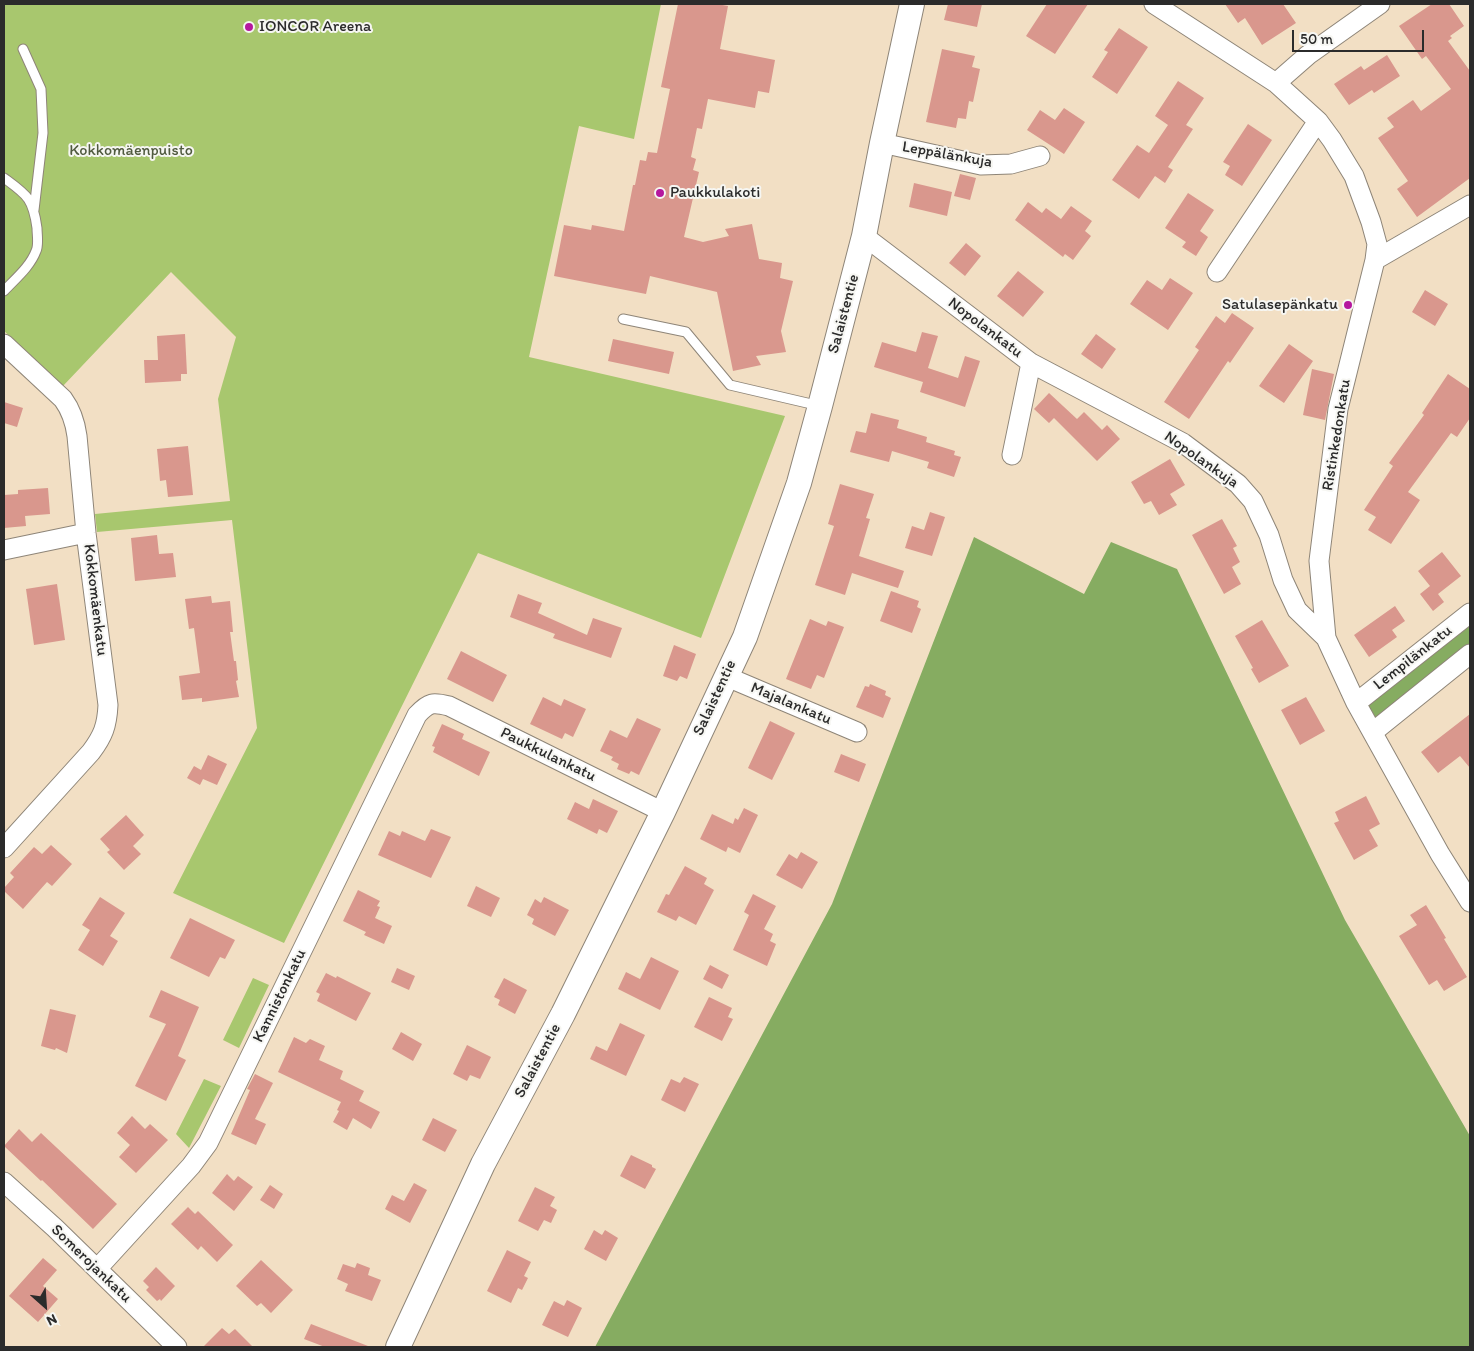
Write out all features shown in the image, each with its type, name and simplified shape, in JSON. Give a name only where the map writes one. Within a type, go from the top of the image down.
[{"type":"street","name":"Salaistentie","points":[[398,1347],[483,1164],[563,1014],[663,812],[744,637],[796,492],[820,406],[864,236],[912,4]]},
{"type":"street","name":"Ristinkedonkatu","points":[[1154,4],[1276,83],[1318,121],[1354,176],[1371,222],[1377,244],[1375,260],[1340,400],[1319,560],[1326,638],[1356,703],[1440,854],[1470,902]]},
{"type":"street","points":[[1276,83],[1308,55],[1380,4]]},
{"type":"street","points":[[1218,272],[1318,121]]},
{"type":"street","name":"Leppälänkuja","points":[[882,143],[981,165],[1011,164],[1040,156]]},
{"type":"street","points":[[1375,260],[1470,205]]},
{"type":"street","name":"Nopolankatu","points":[[864,236],[1031,363],[1012,455]]},
{"type":"street","name":"Kokkomäenkatu","points":[[4,344],[62,399],[70,408],[74,420],[108,705],[107,721],[101,739],[4,848]]},
{"type":"street","name":"Nopolankuja","points":[[1031,363],[1183,443],[1238,484],[1253,501],[1269,536],[1283,580],[1297,610],[1326,638]]},
{"type":"street","points":[[4,550],[86,533]]},
{"type":"street","name":"Lempilänkatu","points":[[1356,703],[1470,613]]},
{"type":"street","name":"Lempilänkatu","points":[[1373,732],[1470,654]]},
{"type":"street","name":"Majalankatu","points":[[725,676],[857,732]]},
{"type":"street","name":"Paukkulankatu","points":[[431,703],[449,706],[663,812]]},
{"type":"street","name":"Kannistonkatu","points":[[97,1269],[191,1166],[208,1143],[417,715],[431,703]]},
{"type":"street","name":"Somerojankatu","points":[[4,1182],[178,1347]]},
{"type":"lane","points":[[4,291],[30,262],[37,250],[38,237],[34,210],[42,133],[41,88],[22,49]]},
{"type":"lane","points":[[4,178],[20,190],[34,210]]},
{"type":"lane","points":[[623,318],[686,332],[730,385],[820,406]]},
{"type":"green space","name":"Kokkomäenpuisto","points":[[4,4],[661,4],[634,139],[579,126],[529,357],[785,416],[701,638],[478,553],[284,943],[173,893],[257,728],[232,520],[97,532],[95,514],[230,501],[218,399],[236,337],[171,272],[63,386],[4,331]]},
{"type":"green space","points":[[974,537],[1084,594],[1111,542],[1177,569],[1345,920],[1470,1136],[1470,1347],[595,1347],[832,904]]},
{"type":"green space","points":[[1470,618],[1470,648],[1374,727],[1360,704]]},
{"type":"green space","points":[[253,978],[269,985],[239,1048],[223,1040]]},
{"type":"green space","points":[[204,1079],[221,1086],[189,1148],[176,1134]]},
{"type":"building","name":"Paukkulakoti","points":[[678,4],[717,4],[728,6],[720,49],[775,60],[769,93],[758,91],[755,108],[708,99],[702,129],[697,128],[691,157],[696,159],[693,170],[699,172],[684,237],[703,242],[729,236],[725,229],[752,224],[759,259],[782,263],[780,278],[793,281],[781,331],[786,352],[756,356],[761,365],[733,371],[717,292],[650,276],[646,294],[554,276],[564,225],[591,230],[592,225],[624,231],[640,160],[646,161],[648,152],[657,153],[670,89],[661,87]]},
{"type":"building","points":[[948,4],[982,4],[977,27],[944,20]]},
{"type":"building","points":[[1047,4],[1088,4],[1055,54],[1026,36]]},
{"type":"building","points":[[1225,4],[1283,4],[1296,23],[1262,45],[1245,18],[1238,23]]},
{"type":"building","points":[[1432,4],[1449,4],[1464,26],[1450,36],[1452,38],[1448,41],[1470,71],[1470,178],[1417,217],[1397,189],[1408,181],[1378,138],[1394,127],[1387,118],[1413,100],[1421,111],[1451,89],[1426,56],[1422,59],[1399,26]]},
{"type":"building","points":[[1119,28],[1148,47],[1117,94],[1092,77],[1108,52],[1104,50]]},
{"type":"building","points":[[942,49],[975,56],[972,67],[980,69],[973,102],[969,101],[966,119],[958,118],[956,128],[926,122]]},
{"type":"building","points":[[1387,55],[1400,76],[1374,93],[1372,90],[1349,105],[1334,84],[1361,66],[1364,70]]},
{"type":"building","points":[[1178,81],[1204,98],[1186,125],[1193,129],[1168,167],[1173,170],[1165,183],[1155,176],[1139,199],[1112,180],[1137,145],[1149,153],[1168,125],[1155,116]]},
{"type":"building","points":[[1064,108],[1085,122],[1064,154],[1027,130],[1040,110],[1055,120]]},
{"type":"building","points":[[1248,124],[1272,140],[1242,186],[1225,175],[1230,166],[1223,162]]},
{"type":"building","points":[[960,174],[976,178],[970,200],[954,196]]},
{"type":"building","points":[[914,183],[952,192],[947,216],[909,207]]},
{"type":"building","points":[[1188,193],[1214,210],[1200,231],[1208,237],[1196,256],[1182,247],[1186,242],[1165,228]]},
{"type":"building","points":[[1028,202],[1042,213],[1046,208],[1061,219],[1071,206],[1092,221],[1085,231],[1091,236],[1073,260],[1065,254],[1063,257],[1015,220]]},
{"type":"building","points":[[966,243],[981,256],[965,276],[949,263]]},
{"type":"building","points":[[1018,271],[1044,292],[1023,317],[997,296]]},
{"type":"building","points":[[1170,278],[1193,293],[1168,330],[1130,304],[1147,280],[1162,290]]},
{"type":"building","points":[[1425,290],[1448,304],[1435,326],[1412,312]]},
{"type":"building","points":[[1232,313],[1254,328],[1230,363],[1228,361],[1189,419],[1164,402],[1199,350],[1195,347],[1216,316],[1225,323]]},
{"type":"building","points":[[922,332],[938,336],[928,368],[958,378],[965,356],[980,361],[965,407],[920,392],[923,382],[874,367],[882,342],[916,352]]},
{"type":"building","points":[[185,334],[187,374],[181,374],[181,381],[145,383],[144,360],[158,360],[157,336]]},
{"type":"building","points":[[1096,334],[1116,349],[1102,369],[1081,354]]},
{"type":"building","points":[[613,339],[674,352],[669,374],[608,361]]},
{"type":"building","points":[[1289,344],[1313,361],[1284,403],[1259,386]]},
{"type":"building","points":[[1312,369],[1334,374],[1325,420],[1303,415]]},
{"type":"building","points":[[1448,374],[1470,389],[1470,418],[1457,437],[1451,433],[1408,492],[1420,500],[1391,544],[1368,530],[1376,517],[1364,510],[1393,466],[1389,463],[1424,415],[1422,413]]},
{"type":"building","points":[[1049,393],[1077,419],[1084,412],[1102,430],[1107,425],[1120,439],[1097,461],[1054,418],[1049,423],[1034,409]]},
{"type":"building","points":[[4,402],[23,408],[17,427],[4,423]]},
{"type":"building","points":[[871,413],[899,420],[897,428],[927,437],[926,442],[955,451],[954,455],[961,457],[954,477],[927,468],[929,462],[892,451],[889,462],[850,452],[856,431],[866,433]]},
{"type":"building","points":[[188,446],[193,495],[168,497],[166,480],[160,481],[157,449]]},
{"type":"building","points":[[1170,459],[1185,485],[1170,494],[1177,505],[1159,515],[1151,501],[1144,504],[1131,482]]},
{"type":"building","points":[[840,484],[874,494],[866,518],[870,519],[859,556],[904,571],[898,588],[852,573],[845,595],[815,585],[834,526],[828,524]]},
{"type":"building","points":[[48,488],[50,514],[25,516],[26,526],[4,528],[4,495],[18,494],[18,490]]},
{"type":"building","points":[[930,512],[945,517],[932,556],[905,548],[912,526],[924,530]]},
{"type":"building","points":[[1222,519],[1237,546],[1233,548],[1240,562],[1232,567],[1241,584],[1224,594],[1192,535]]},
{"type":"building","points":[[157,535],[159,554],[173,553],[176,577],[135,581],[131,538]]},
{"type":"building","points":[[1442,552],[1461,576],[1438,594],[1444,602],[1433,611],[1420,594],[1430,586],[1418,571]]},
{"type":"building","points":[[57,584],[65,640],[34,645],[26,589]]},
{"type":"building","points":[[891,591],[919,601],[917,607],[921,609],[912,633],[880,621]]},
{"type":"building","points":[[518,594],[542,603],[538,613],[587,635],[593,618],[622,628],[611,658],[553,638],[555,634],[510,617]]},
{"type":"building","points":[[211,596],[212,603],[230,601],[233,632],[230,632],[234,661],[236,661],[238,680],[236,681],[239,697],[202,702],[202,698],[182,700],[179,676],[200,673],[194,628],[189,629],[185,599]]},
{"type":"building","points":[[1395,606],[1405,621],[1392,630],[1397,637],[1369,657],[1354,635]]},
{"type":"building","points":[[810,619],[826,626],[828,621],[844,627],[824,678],[817,675],[811,689],[786,679]]},
{"type":"building","points":[[1262,620],[1289,666],[1259,683],[1235,636]]},
{"type":"building","points":[[674,645],[696,654],[687,679],[680,676],[677,681],[663,676]]},
{"type":"building","points":[[461,651],[507,675],[493,702],[447,679]]},
{"type":"building","points":[[870,684],[886,691],[885,695],[891,698],[883,718],[856,707],[865,686],[869,687]]},
{"type":"building","points":[[543,697],[561,706],[564,699],[586,709],[573,737],[565,733],[562,739],[530,724]]},
{"type":"building","points":[[1306,697],[1325,731],[1300,745],[1281,710]]},
{"type":"building","points":[[1470,714],[1470,768],[1460,756],[1438,773],[1421,752]]},
{"type":"building","points":[[637,718],[661,729],[639,775],[631,771],[629,774],[617,769],[619,764],[611,760],[613,757],[600,751],[610,730],[627,738]]},
{"type":"building","points":[[770,721],[795,733],[772,780],[748,768]]},
{"type":"building","points":[[442,724],[464,734],[462,739],[490,752],[479,776],[433,752],[435,747],[432,746]]},
{"type":"building","points":[[841,754],[866,764],[859,782],[834,772]]},
{"type":"building","points":[[208,755],[227,764],[217,785],[203,779],[200,785],[187,778],[194,766],[201,770]]},
{"type":"building","points":[[1366,796],[1380,824],[1369,830],[1378,846],[1354,860],[1334,823],[1339,821],[1335,812]]},
{"type":"building","points":[[593,799],[618,811],[607,833],[599,829],[597,834],[567,819],[575,802],[589,809]]},
{"type":"building","points":[[744,808],[758,815],[740,853],[728,847],[726,852],[700,839],[712,814],[733,824],[735,818],[738,820]]},
{"type":"building","points":[[126,815],[144,835],[133,846],[141,854],[124,870],[107,852],[110,850],[100,839]]},
{"type":"building","points":[[431,829],[451,837],[431,878],[378,855],[389,831],[400,836],[402,831],[425,841]]},
{"type":"building","points":[[51,845],[72,864],[52,886],[47,882],[23,909],[4,891],[4,888],[14,877],[10,873],[34,847],[42,854]]},
{"type":"building","points":[[801,852],[818,862],[802,889],[776,875],[789,854],[797,859]]},
{"type":"building","points":[[685,866],[707,878],[704,884],[714,890],[696,925],[679,916],[676,921],[657,912],[666,894],[669,895]]},
{"type":"building","points":[[476,886],[500,898],[491,917],[467,906]]},
{"type":"building","points":[[358,890],[380,901],[377,906],[380,907],[375,918],[392,926],[384,944],[364,935],[366,932],[343,921]]},
{"type":"building","points":[[753,894],[776,906],[764,929],[773,934],[770,941],[776,944],[767,966],[733,950],[749,915],[744,912]]},
{"type":"building","points":[[100,897],[125,913],[110,936],[118,941],[103,966],[78,950],[90,930],[82,925]]},
{"type":"building","points":[[544,897],[569,910],[555,936],[532,924],[534,919],[527,915],[535,899],[541,903]]},
{"type":"building","points":[[1426,905],[1467,977],[1444,991],[1437,980],[1429,985],[1399,936],[1417,925],[1410,915]]},
{"type":"building","points":[[190,918],[235,940],[225,959],[220,957],[209,977],[170,958]]},
{"type":"building","points":[[651,957],[679,971],[660,1010],[618,989],[626,972],[640,979]]},
{"type":"building","points":[[710,965],[729,975],[722,989],[703,979]]},
{"type":"building","points":[[397,968],[415,976],[409,990],[391,982]]},
{"type":"building","points":[[326,973],[336,978],[337,976],[371,993],[356,1021],[317,1001],[320,994],[316,992]]},
{"type":"building","points":[[504,978],[527,990],[515,1014],[498,1005],[500,1000],[494,997]]},
{"type":"building","points":[[161,990],[199,1007],[178,1056],[186,1060],[166,1101],[135,1086],[166,1024],[149,1017]]},
{"type":"building","points":[[709,997],[732,1008],[728,1017],[733,1019],[722,1041],[694,1027]]},
{"type":"building","points":[[50,1009],[76,1015],[67,1053],[56,1048],[55,1050],[41,1046]]},
{"type":"building","points":[[620,1023],[645,1035],[626,1076],[590,1059],[596,1046],[607,1051]]},
{"type":"building","points":[[401,1032],[422,1044],[413,1061],[392,1049]]},
{"type":"building","points":[[294,1037],[306,1043],[310,1039],[325,1046],[319,1060],[343,1071],[340,1079],[364,1091],[359,1101],[380,1112],[371,1129],[353,1118],[347,1130],[333,1122],[341,1102],[278,1072]]},
{"type":"building","points":[[467,1045],[491,1057],[480,1079],[470,1075],[467,1081],[453,1074]]},
{"type":"building","points":[[255,1074],[273,1083],[255,1119],[266,1124],[256,1145],[231,1134],[250,1090],[247,1089]]},
{"type":"building","points":[[684,1077],[699,1084],[685,1112],[661,1100],[671,1079],[680,1083]]},
{"type":"building","points":[[132,1116],[145,1129],[150,1124],[168,1140],[136,1173],[119,1157],[130,1145],[117,1133]]},
{"type":"building","points":[[433,1118],[457,1130],[445,1152],[422,1140]]},
{"type":"building","points":[[19,1129],[32,1142],[41,1133],[117,1204],[93,1229],[4,1146]]},
{"type":"building","points":[[631,1155],[652,1165],[656,1169],[645,1189],[620,1176]]},
{"type":"building","points":[[227,1174],[234,1181],[238,1176],[253,1187],[234,1211],[212,1193]]},
{"type":"building","points":[[414,1183],[427,1190],[410,1223],[385,1209],[392,1195],[404,1201]]},
{"type":"building","points":[[270,1185],[283,1194],[274,1209],[260,1200]]},
{"type":"building","points":[[535,1187],[555,1197],[550,1206],[557,1210],[551,1223],[544,1220],[538,1231],[518,1221]]},
{"type":"building","points":[[188,1207],[195,1214],[198,1211],[233,1245],[217,1262],[201,1246],[198,1250],[171,1224]]},
{"type":"building","points":[[594,1230],[602,1235],[605,1230],[618,1238],[606,1261],[584,1249]]},
{"type":"building","points":[[507,1250],[531,1262],[524,1276],[528,1278],[522,1290],[518,1288],[511,1303],[487,1291]]},
{"type":"building","points":[[43,1258],[57,1270],[43,1286],[58,1299],[38,1322],[9,1296]]},
{"type":"building","points":[[261,1260],[293,1290],[271,1313],[261,1303],[257,1306],[236,1286]]},
{"type":"building","points":[[357,1263],[370,1268],[368,1275],[381,1280],[372,1301],[345,1291],[348,1284],[337,1279],[343,1264],[355,1268]]},
{"type":"building","points":[[156,1267],[175,1286],[161,1301],[160,1299],[157,1301],[146,1290],[149,1287],[143,1281]]},
{"type":"building","points":[[567,1300],[582,1308],[568,1337],[542,1325],[554,1301],[564,1306]]},
{"type":"building","points":[[311,1324],[368,1347],[325,1347],[304,1339]]},
{"type":"building","points":[[222,1328],[229,1334],[235,1329],[253,1347],[203,1347]]},
{"type":"place","name":"IONCOR Areena","points":[[249,27]]},
{"type":"place","name":"Paukkulakoti","points":[[660,193]]},
{"type":"place","name":"Satulasepänkatu","points":[[1348,305]]}]
